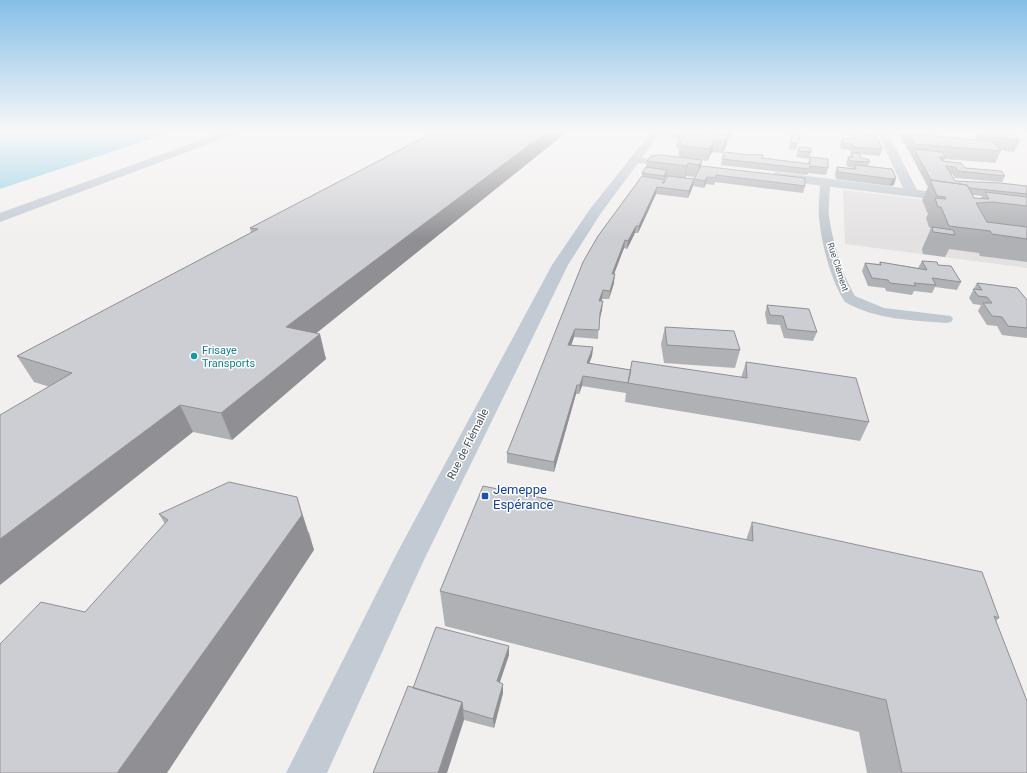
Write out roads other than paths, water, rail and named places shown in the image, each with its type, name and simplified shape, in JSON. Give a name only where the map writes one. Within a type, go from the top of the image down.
[{"type":"street","points":[[0,218],[137,167]]},
{"type":"street","name":"Rue de Flémalle","points":[[306,773],[408,562],[560,265],[595,212],[629,167]]},
{"type":"street","points":[[899,167],[912,193]]},
{"type":"street","points":[[760,174],[966,200]]},
{"type":"lane","name":"Rue Clément","points":[[825,183],[823,212],[826,227],[843,282],[850,299],[864,306],[883,311],[946,319]]},
{"type":"water","points":[[0,167],[66,167],[0,189]]},
{"type":"place","name":"Frisaye Transports","points":[[194,356]]},
{"type":"place","name":"Jemeppe Espérance","points":[[485,496]]}]
